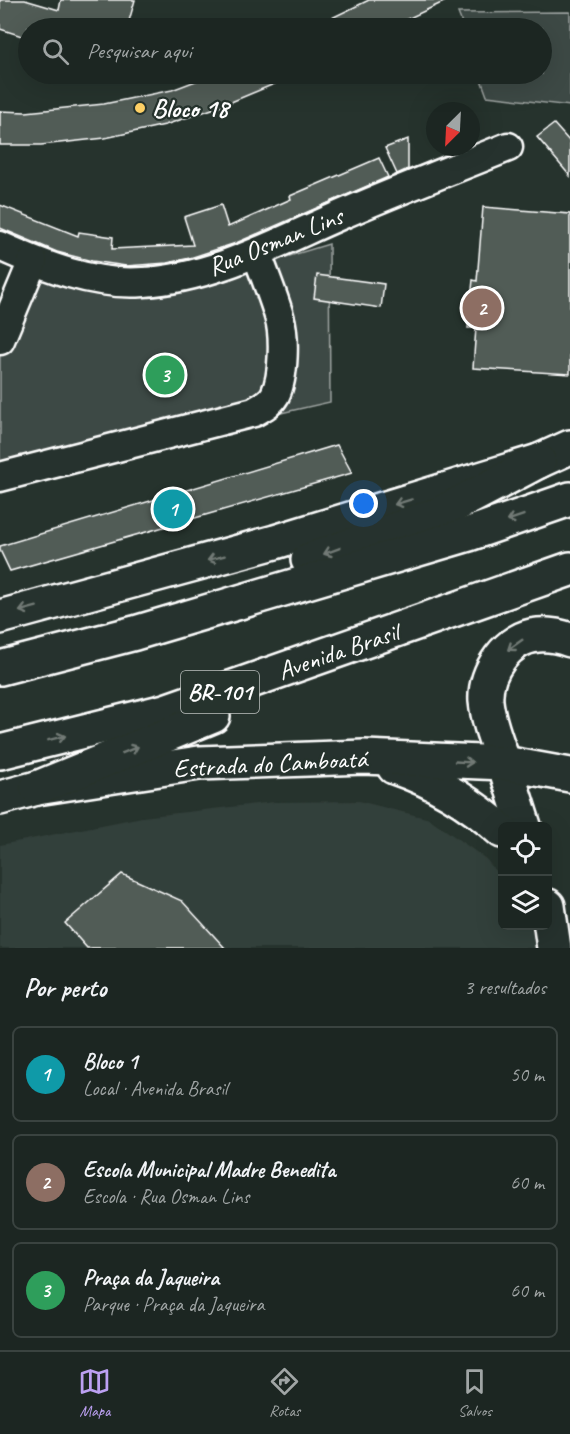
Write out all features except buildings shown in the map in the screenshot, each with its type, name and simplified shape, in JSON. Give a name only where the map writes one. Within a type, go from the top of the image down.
[{"type":"main road","points":[[135,633],[221,591],[440,513],[539,460],[570,447]]},
{"type":"main road","points":[[0,617],[275,542],[539,460]]},
{"type":"main road","points":[[0,668],[135,633],[469,534],[570,499]]},
{"type":"main road","name":"Avenida Brasil","points":[[0,752],[165,711],[570,570]]},
{"type":"main road","points":[[0,798],[37,788],[379,646],[435,617]]},
{"type":"main road","points":[[523,822],[489,716],[486,700],[487,685],[494,667],[505,652],[519,640],[537,635],[555,635],[570,640]]},
{"type":"main road","points":[[364,757],[411,773],[445,788],[480,811],[498,827]]},
{"type":"main road","name":"Estrada do Camboatá","points":[[37,788],[199,763],[364,757],[504,763],[570,775]]},
{"type":"main road","points":[[552,922],[554,948]]},
{"type":"street","name":"Rua Osman Lins","points":[[0,246],[50,267],[88,277],[144,283],[183,277],[257,254],[337,216],[508,147]]},
{"type":"street","points":[[0,477],[254,412],[267,405],[279,384],[282,337],[280,318],[257,254]]},
{"type":"street","points":[[0,340],[33,261]]},
{"type":"shaded area","points":[[570,12],[570,106],[487,96],[483,84],[552,84],[552,18],[460,18],[458,13]]},
{"type":"shaded area","points":[[329,244],[330,402],[0,476],[0,349],[35,267],[240,271]]},
{"type":"shaded area","points":[[359,801],[430,819],[486,859],[498,874],[498,930],[531,930],[538,948],[0,948],[0,845],[142,817],[274,802]]},
{"type":"place","name":"Bloco 18","points":[[140,108]]},
{"type":"place","name":"Escola Municipal Madre Benedita","points":[[482,308]]},
{"type":"place","name":"Praça da Jaqueira","points":[[165,375]]},
{"type":"place","name":"Bloco 1","points":[[173,509]]}]
